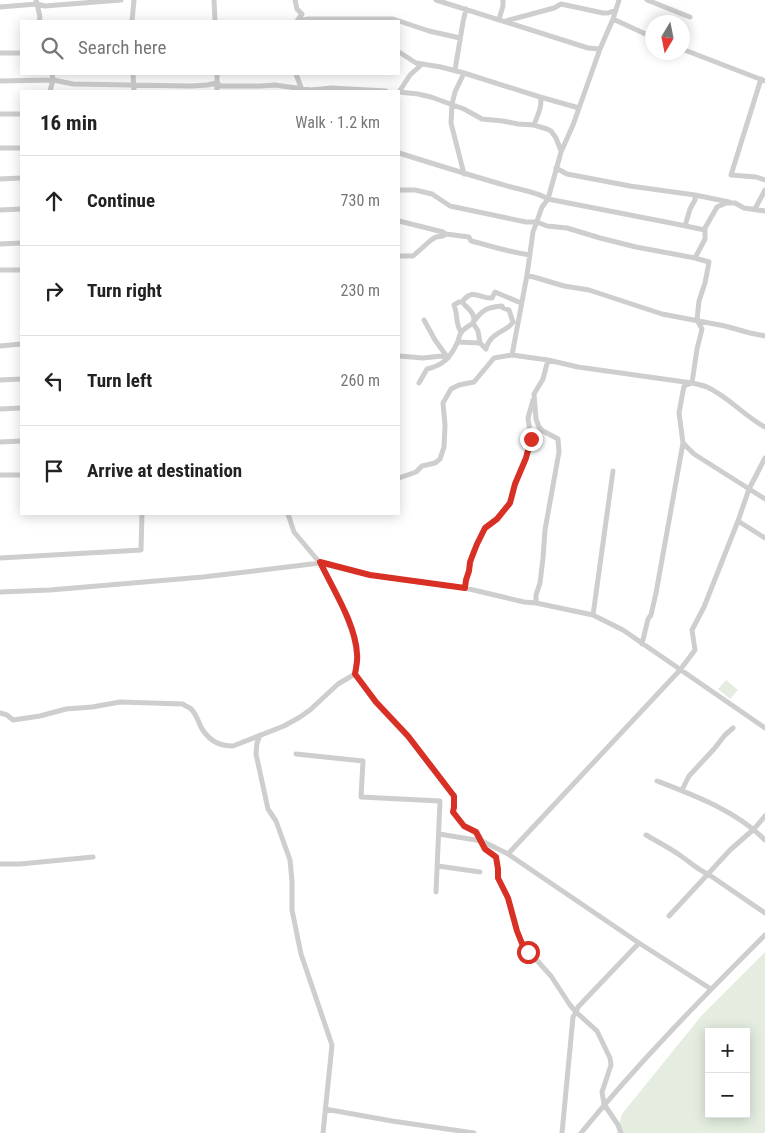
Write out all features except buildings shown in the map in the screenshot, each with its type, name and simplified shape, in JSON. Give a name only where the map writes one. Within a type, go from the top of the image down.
[{"type":"street","points":[[6,0],[6,6]]},
{"type":"street","points":[[0,7],[36,2],[45,6],[70,2],[121,0]]},
{"type":"street","points":[[132,20],[134,0]]},
{"type":"street","points":[[214,0],[215,20]]},
{"type":"street","points":[[295,0],[297,9],[302,14],[299,20]]},
{"type":"street","points":[[436,0],[588,48],[600,49]]},
{"type":"street","points":[[499,19],[503,0]]},
{"type":"street","points":[[512,355],[516,321],[527,276],[533,232],[542,207],[548,199],[561,152],[619,0]]},
{"type":"street","points":[[647,0],[685,15]]},
{"type":"street","points":[[36,2],[39,20]]},
{"type":"street","points":[[505,21],[554,8],[560,4],[603,13],[616,10]]},
{"type":"street","points":[[455,70],[466,9]]},
{"type":"street","points":[[613,19],[645,33]]},
{"type":"street","points":[[303,20],[396,20]]},
{"type":"street","points":[[400,21],[429,31],[460,38]]},
{"type":"street","points":[[690,52],[763,80],[731,175],[756,177],[765,180]]},
{"type":"street","points":[[0,53],[20,53]]},
{"type":"street","points":[[400,53],[416,63],[455,70],[579,108]]},
{"type":"street","points":[[400,91],[410,75],[421,64]]},
{"type":"street","points":[[464,73],[455,92],[451,123],[464,174]]},
{"type":"street","points":[[50,90],[52,75]]},
{"type":"street","points":[[133,75],[134,90]]},
{"type":"street","points":[[217,75],[217,90]]},
{"type":"street","points":[[296,75],[302,90]]},
{"type":"street","points":[[0,80],[53,80],[73,84],[134,85],[207,86],[217,83],[221,86],[275,85],[302,90],[332,88],[377,90]]},
{"type":"street","points":[[400,92],[424,95],[452,104],[482,119],[534,125],[548,129],[559,145],[561,152]]},
{"type":"street","points":[[534,125],[540,108],[540,97]]},
{"type":"street","points":[[0,114],[20,114]]},
{"type":"street","points":[[0,148],[20,148]]},
{"type":"street","points":[[400,153],[464,174],[530,191],[548,199],[705,230]]},
{"type":"street","points":[[556,168],[567,174],[630,186],[695,195],[735,203],[744,208],[765,211]]},
{"type":"street","points":[[0,179],[20,178]]},
{"type":"street","points":[[400,190],[415,190],[432,194],[450,206],[526,222],[537,222],[548,226],[567,228],[636,247],[709,262],[706,284],[700,301],[697,320],[702,329],[692,383]]},
{"type":"street","points":[[755,209],[765,190]]},
{"type":"street","points":[[685,226],[695,200],[695,195]]},
{"type":"street","points":[[695,258],[706,239],[705,228],[717,207],[726,203],[735,203]]},
{"type":"street","points":[[0,204],[3,210],[20,209]]},
{"type":"street","points":[[400,221],[446,234],[469,237],[471,241],[530,255]]},
{"type":"street","points":[[400,256],[413,256],[431,240],[446,234]]},
{"type":"street","points":[[0,244],[20,243]]},
{"type":"street","points":[[0,270],[20,270]]},
{"type":"street","points":[[527,276],[564,286],[589,290],[662,314],[765,336]]},
{"type":"street","points":[[461,332],[458,328],[454,306],[462,302],[467,296],[477,294],[492,298],[495,292],[521,303]]},
{"type":"street","points":[[462,302],[473,314],[480,343],[491,351],[494,358]]},
{"type":"street","points":[[419,383],[427,369],[437,366],[448,358],[458,342],[461,332],[490,307],[502,306],[509,310],[516,321]]},
{"type":"street","points":[[424,320],[448,358]]},
{"type":"street","points":[[486,349],[488,342],[516,321]]},
{"type":"street","points":[[458,342],[480,343]]},
{"type":"street","points":[[0,346],[20,344]]},
{"type":"street","points":[[400,478],[416,472],[422,466],[435,463],[440,459],[444,447],[443,402],[451,389],[474,382],[494,358],[512,355],[706,386],[726,398],[753,421],[765,427]]},
{"type":"street","points":[[400,356],[423,358],[442,356],[448,358]]},
{"type":"street","points":[[465,588],[470,562],[485,528],[497,519],[510,503],[531,439],[528,418],[534,394],[544,379],[548,360]]},
{"type":"street","points":[[0,380],[20,379]]},
{"type":"street","points":[[642,644],[648,619],[653,608],[683,443],[679,413],[684,386],[692,383]]},
{"type":"street","points":[[534,394],[536,418],[539,427],[558,439],[560,452],[545,530],[536,603]]},
{"type":"street","points":[[0,409],[20,408]]},
{"type":"street","points":[[0,442],[20,441]]},
{"type":"street","points":[[683,443],[694,454],[765,499]]},
{"type":"street","points":[[508,854],[680,670],[695,650],[692,630],[704,607],[749,489],[764,462]]},
{"type":"street","points":[[593,615],[613,471]]},
{"type":"street","points":[[0,475],[20,475]]},
{"type":"street","points":[[0,558],[140,550],[142,515]]},
{"type":"street","points":[[288,515],[294,532],[320,562],[343,608],[353,634],[358,655],[355,674],[376,702],[408,736],[454,796],[453,812],[464,826],[476,832],[485,849],[496,857],[498,878],[508,898],[523,946],[551,976],[576,1012],[597,1031],[610,1058],[611,1065],[602,1092],[604,1104],[618,1125],[620,1133]]},
{"type":"street","points":[[738,521],[765,538]]},
{"type":"street","points":[[0,592],[50,590],[203,577],[320,562],[370,575],[465,588],[524,602],[593,615],[623,630],[765,728]]},
{"type":"street","points":[[0,713],[7,715],[13,720],[20,720],[66,709],[120,702],[183,704],[190,708],[202,729],[212,741],[224,746],[233,746],[284,726],[300,717],[338,684],[355,674]]},
{"type":"street","points":[[682,790],[689,776],[734,728]]},
{"type":"street","points":[[260,735],[256,754],[268,809],[276,821],[290,860],[292,910],[301,954],[332,1045],[323,1133]]},
{"type":"street","points":[[296,754],[363,761],[361,797],[440,801],[436,892]]},
{"type":"street","points":[[658,781],[719,807],[754,830],[765,840]]},
{"type":"street","points":[[669,916],[730,850],[754,830],[765,816]]},
{"type":"street","points":[[439,834],[482,841],[508,854],[639,943],[712,989]]},
{"type":"street","points":[[646,835],[667,846],[702,872],[708,874],[765,913]]},
{"type":"street","points":[[0,864],[20,864],[93,857]]},
{"type":"street","points":[[438,866],[480,872]]},
{"type":"street","points":[[581,1133],[604,1104],[663,1039],[765,935]]},
{"type":"street","points":[[562,1133],[574,1017],[578,1007],[639,943]]},
{"type":"street","points":[[325,1109],[402,1123],[474,1133]]},
{"type":"shaded area","points":[[726,680],[738,690],[730,699],[718,689]]},
{"type":"shaded area","points":[[765,952],[765,1133],[617,1133],[622,1114],[702,1015]]},
{"type":"route","points":[[528,952],[523,946],[508,898],[498,878],[496,857],[485,849],[476,832],[464,826],[453,812],[454,796],[426,758],[364,688],[355,674],[358,655],[353,634],[343,608],[320,562],[370,575],[465,588],[470,562],[477,544],[485,528],[497,519],[510,503],[531,439]]}]
